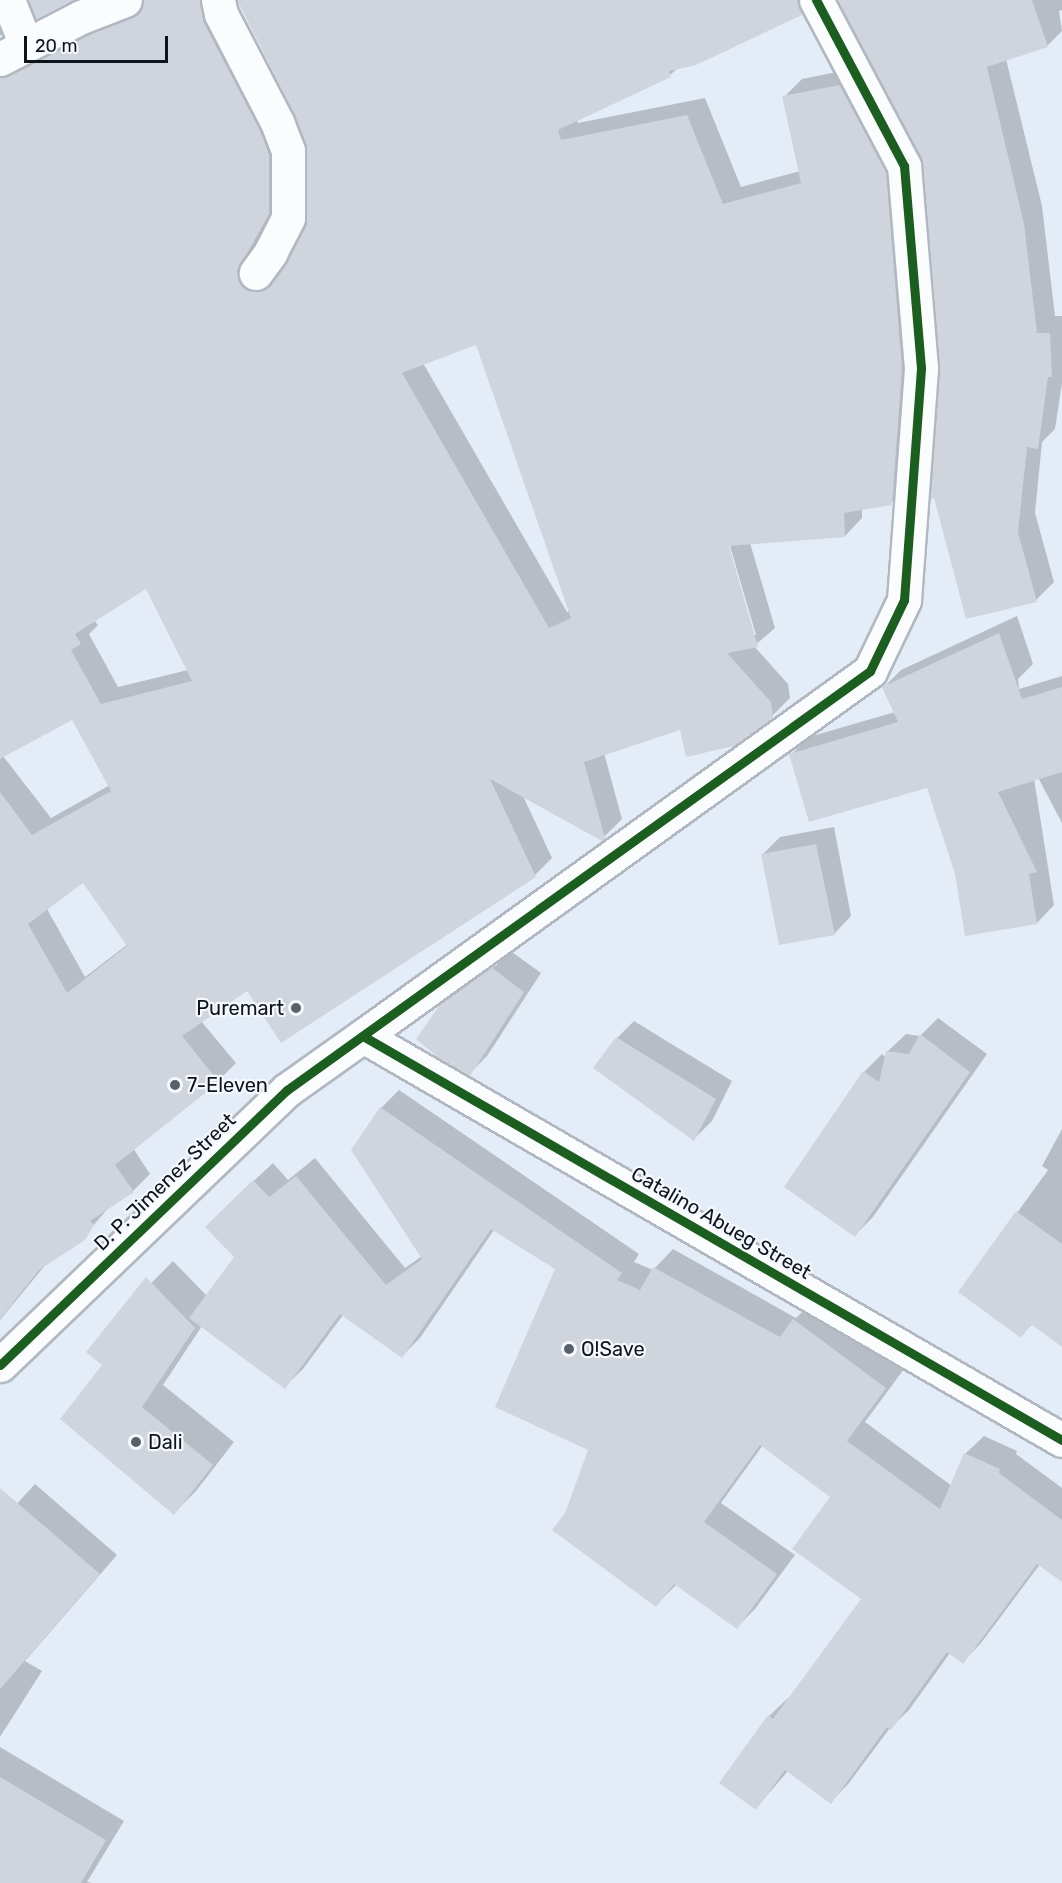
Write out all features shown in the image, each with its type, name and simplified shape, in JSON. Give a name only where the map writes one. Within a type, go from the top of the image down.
[{"type":"street","points":[[8,0],[13,52],[81,17],[125,0]]},
{"type":"street","points":[[218,0],[221,14],[277,122],[288,150],[288,218],[271,252],[256,273]]},
{"type":"street","name":"D. P. Jimenez Street","points":[[0,1365],[287,1090],[870,671],[904,600],[921,368],[904,166],[816,0]]},
{"type":"street","name":"Catalino Abueg Street","points":[[363,1036],[1062,1440]]},
{"type":"building","points":[[28,0],[73,0],[36,19]]},
{"type":"building","points":[[143,0],[200,0],[204,23],[260,130],[269,154],[269,214],[237,271],[239,280],[245,288],[255,292],[264,290],[271,284],[288,260],[305,226],[307,150],[294,113],[237,0],[797,0],[802,15],[696,65],[669,71],[671,77],[558,130],[561,140],[687,115],[723,204],[801,183],[782,96],[840,85],[886,171],[902,368],[892,505],[844,513],[845,537],[729,546],[758,647],[727,653],[771,702],[773,718],[734,746],[686,757],[680,730],[584,762],[605,838],[602,841],[490,779],[536,877],[281,1043],[247,991],[182,1036],[219,1082],[115,1165],[134,1192],[90,1221],[94,1225],[85,1240],[39,1270],[0,1319],[0,792],[32,835],[111,791],[72,720],[0,759],[0,78],[89,34],[132,17],[140,11]],"holes":[[[476,345],[571,618],[549,628],[402,373]],[[146,589],[192,681],[101,704],[71,650],[81,644],[75,634]],[[83,883],[127,946],[67,993],[28,924]]]},
{"type":"building","points":[[838,0],[1032,0],[1048,47],[987,67],[1024,224],[1037,333],[1050,333],[1052,377],[1048,377],[1038,449],[1027,447],[1018,532],[1037,602],[966,619],[934,498],[930,499],[940,366],[923,164]]},
{"type":"building","points":[[999,633],[1022,699],[1062,687],[1062,772],[998,792],[1037,872],[1029,874],[1037,924],[965,936],[955,874],[927,788],[809,822],[789,754],[898,722],[882,687]]},
{"type":"building","points":[[816,844],[835,935],[779,945],[761,854]]},
{"type":"building","points":[[491,967],[524,992],[470,1076],[439,1058],[416,1039],[441,1003]]},
{"type":"building","points":[[920,1034],[970,1072],[855,1237],[784,1187],[863,1071],[879,1082],[886,1051],[909,1054]]},
{"type":"building","points":[[616,1037],[716,1099],[694,1141],[593,1068]]},
{"type":"building","points":[[380,1107],[622,1273],[617,1280],[640,1290],[653,1267],[780,1337],[793,1319],[886,1388],[847,1441],[940,1509],[964,1453],[1000,1469],[999,1473],[1062,1520],[1062,1582],[1037,1564],[963,1664],[947,1652],[891,1730],[887,1727],[831,1804],[785,1770],[756,1810],[719,1783],[768,1715],[773,1719],[861,1599],[792,1549],[830,1497],[760,1445],[704,1522],[777,1574],[737,1629],[674,1584],[656,1607],[552,1530],[565,1513],[588,1450],[495,1407],[555,1269],[491,1229],[402,1358],[340,1314],[285,1389],[189,1318],[234,1257],[205,1227],[253,1180],[269,1197],[296,1176],[386,1285],[422,1259],[351,1150]]},
{"type":"building","points":[[1016,1211],[1062,1244],[1062,1347],[1031,1324],[1021,1338],[958,1292]]},
{"type":"building","points":[[146,1277],[195,1328],[142,1407],[213,1465],[174,1515],[60,1419],[102,1365],[86,1352]]},
{"type":"building","points":[[0,1488],[100,1574],[0,1689]]},
{"type":"building","points":[[0,1777],[106,1840],[81,1883],[0,1883]]},
{"type":"cycle path","points":[[0,1365],[287,1090],[870,671],[904,600],[921,368],[904,166],[816,0]]},
{"type":"cycle path","points":[[363,1036],[1062,1440]]},
{"type":"place","name":"Puremart","points":[[296,1008]]},
{"type":"place","name":"7-Eleven","points":[[175,1085]]},
{"type":"place","name":"O!Save","points":[[569,1349]]},
{"type":"place","name":"Dali","points":[[136,1442]]}]
